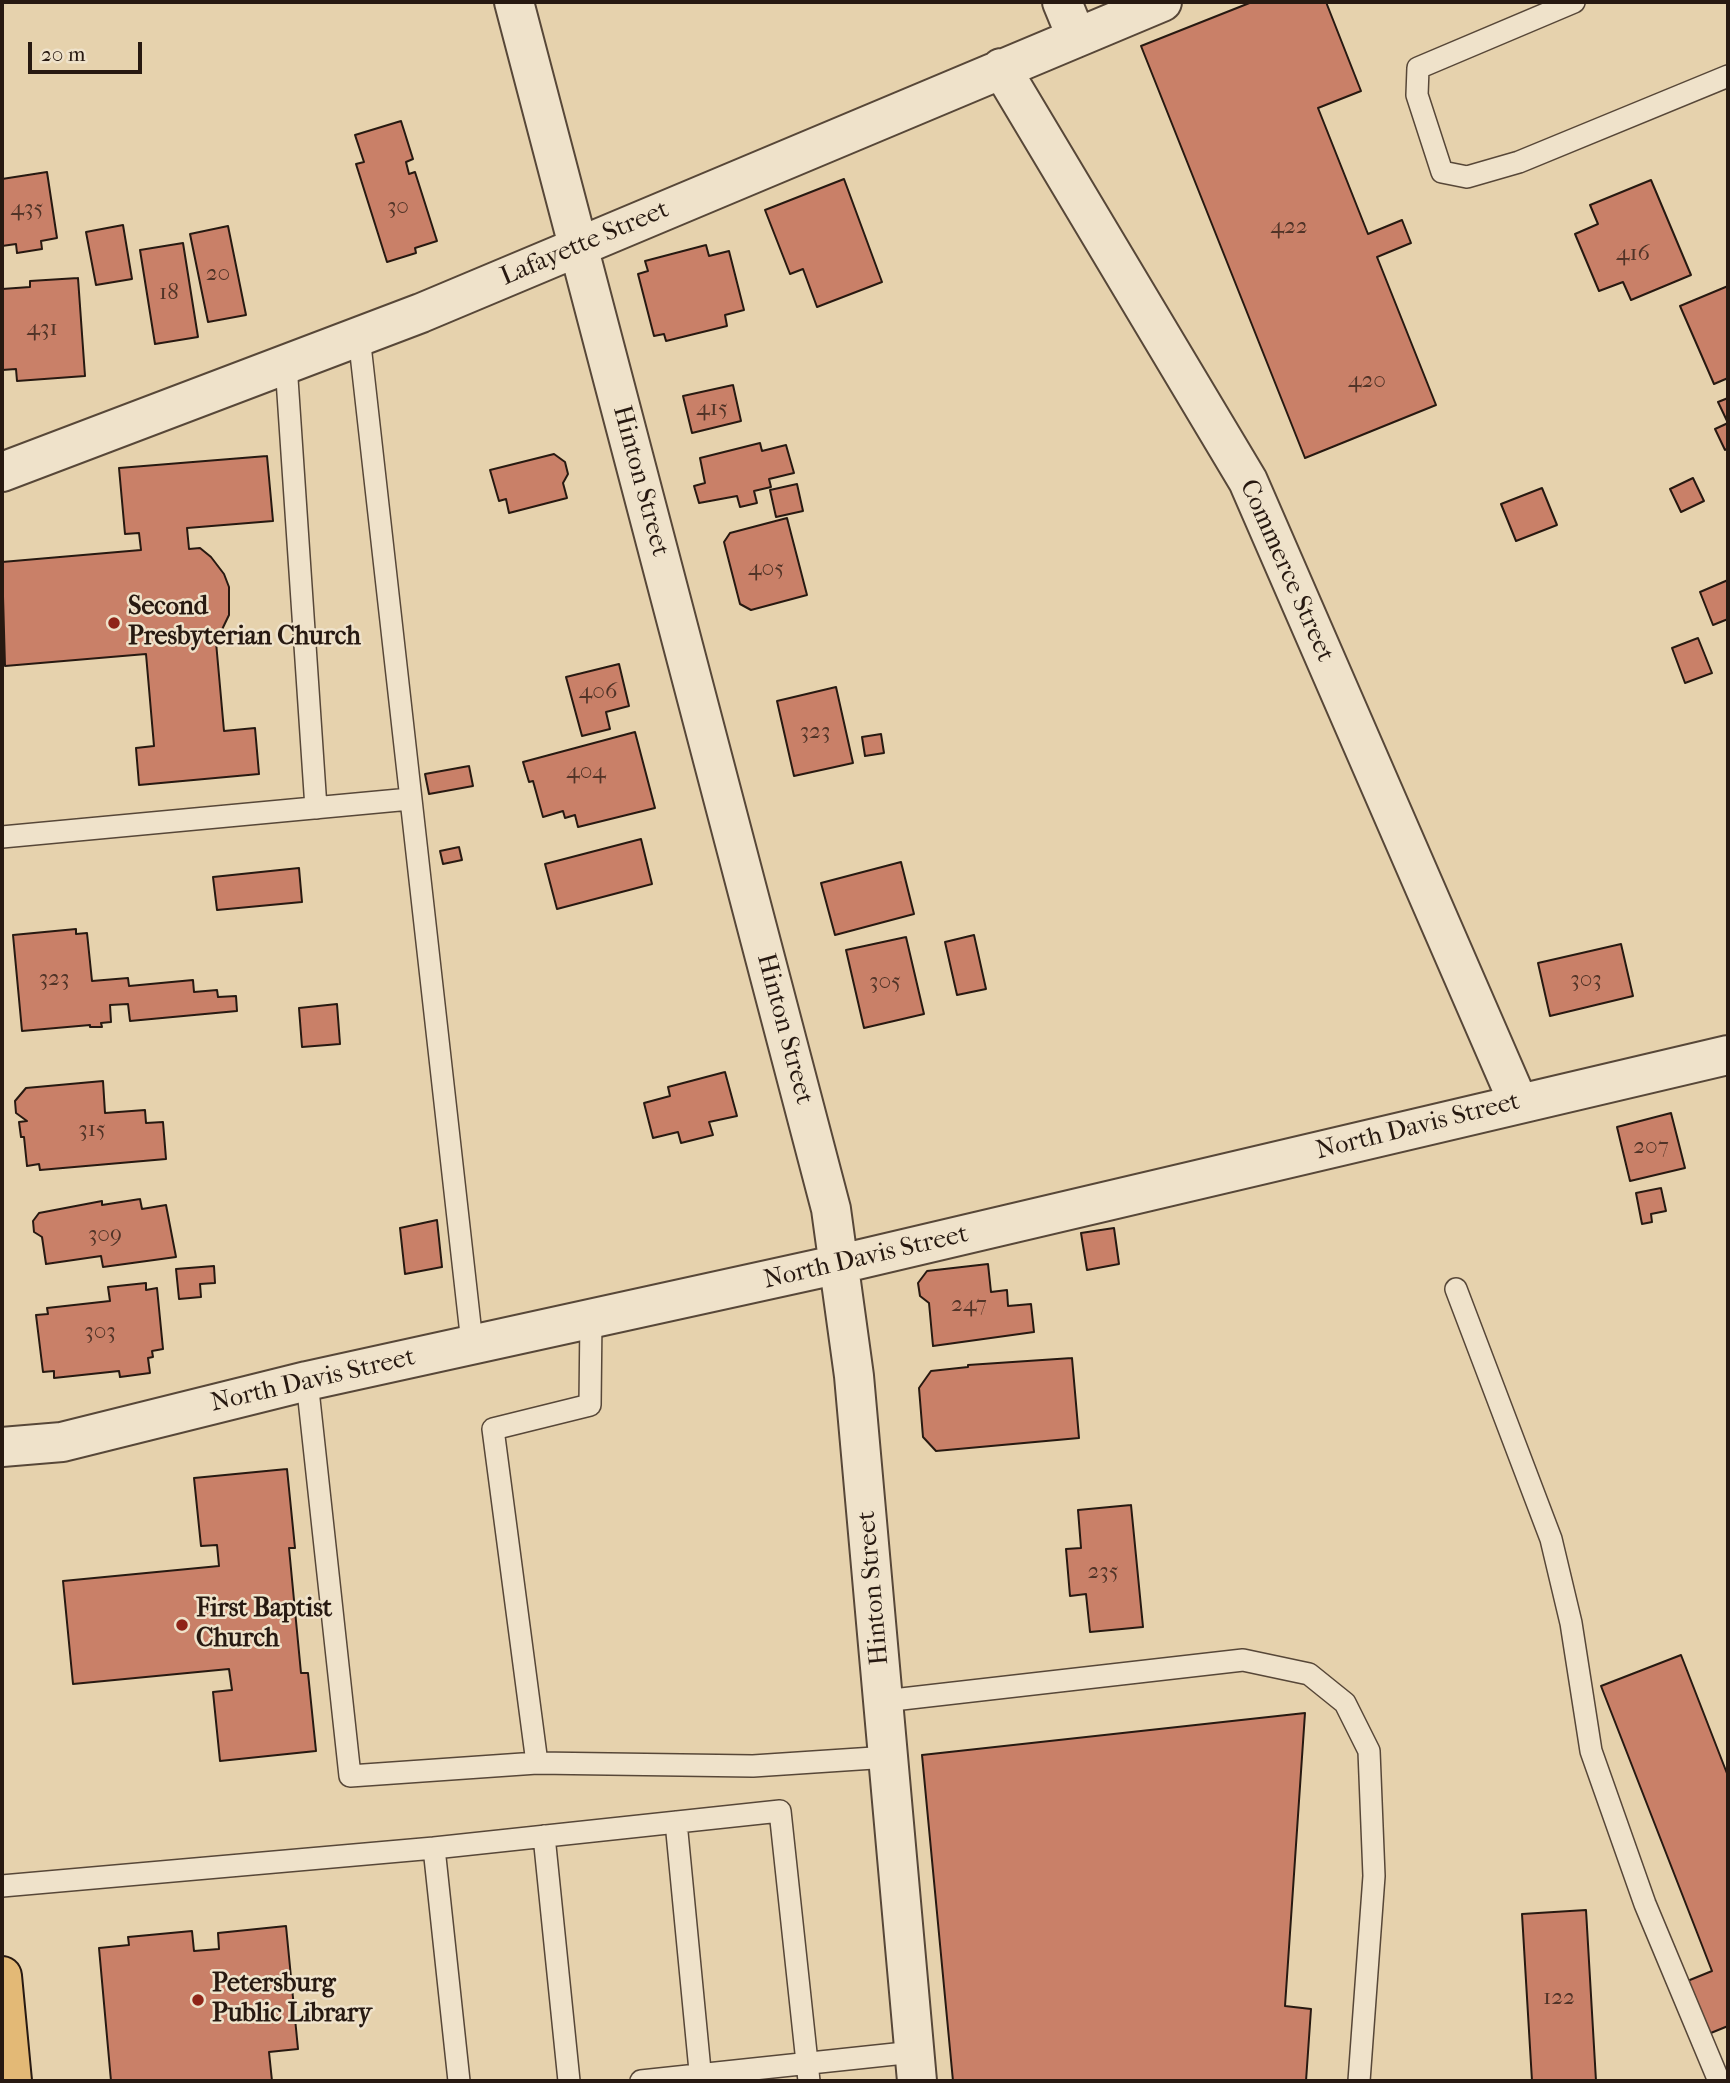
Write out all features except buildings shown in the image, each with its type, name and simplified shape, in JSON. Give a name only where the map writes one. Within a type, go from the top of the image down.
[{"type":"main road","points":[[2,1976],[12,2081]]},
{"type":"street","name":"Hinton Street","points":[[514,2],[831,1209],[841,1264],[854,1376],[915,2067]]},
{"type":"street","points":[[1062,2],[1076,36]]},
{"type":"street","name":"Lafayette Street","points":[[2,472],[359,336],[924,104],[1001,68],[1161,2]]},
{"type":"street","name":"Commerce Street","points":[[1001,68],[1248,481],[1518,1102]]},
{"type":"street","name":"North Davis Street","points":[[2,1447],[62,1443],[307,1381],[841,1264],[1518,1102],[1728,1055]]},
{"type":"lane","points":[[1573,2],[1418,68],[1417,95],[1442,172],[1466,177],[1520,162],[1728,76]]},
{"type":"lane","points":[[359,336],[472,1343]]},
{"type":"lane","points":[[286,364],[316,808]]},
{"type":"lane","points":[[2,837],[410,799]]},
{"type":"lane","points":[[1456,1289],[1551,1539],[1571,1623],[1591,1751],[1645,1904],[1719,2081]]},
{"type":"lane","points":[[537,1763],[493,1429],[590,1405],[591,1318]]},
{"type":"lane","points":[[307,1381],[350,1776],[537,1763],[753,1766],[889,1757]]},
{"type":"lane","points":[[884,1701],[1243,1660],[1309,1674],[1327,1688],[1345,1703],[1369,1751],[1374,1876],[1359,2081]]},
{"type":"lane","points":[[2,1886],[434,1848],[780,1811],[808,2072]]},
{"type":"lane","points":[[676,1822],[700,2078]]},
{"type":"lane","points":[[544,1836],[569,2081]]},
{"type":"lane","points":[[434,1848],[459,2081]]},
{"type":"lane","points":[[641,2081],[915,2067]]},
{"type":"place","name":"Second Presbyterian Church","points":[[114,623]]},
{"type":"place","name":"First Baptist Church","points":[[182,1625]]},
{"type":"place","name":"Petersburg Public Library","points":[[198,2000]]}]
